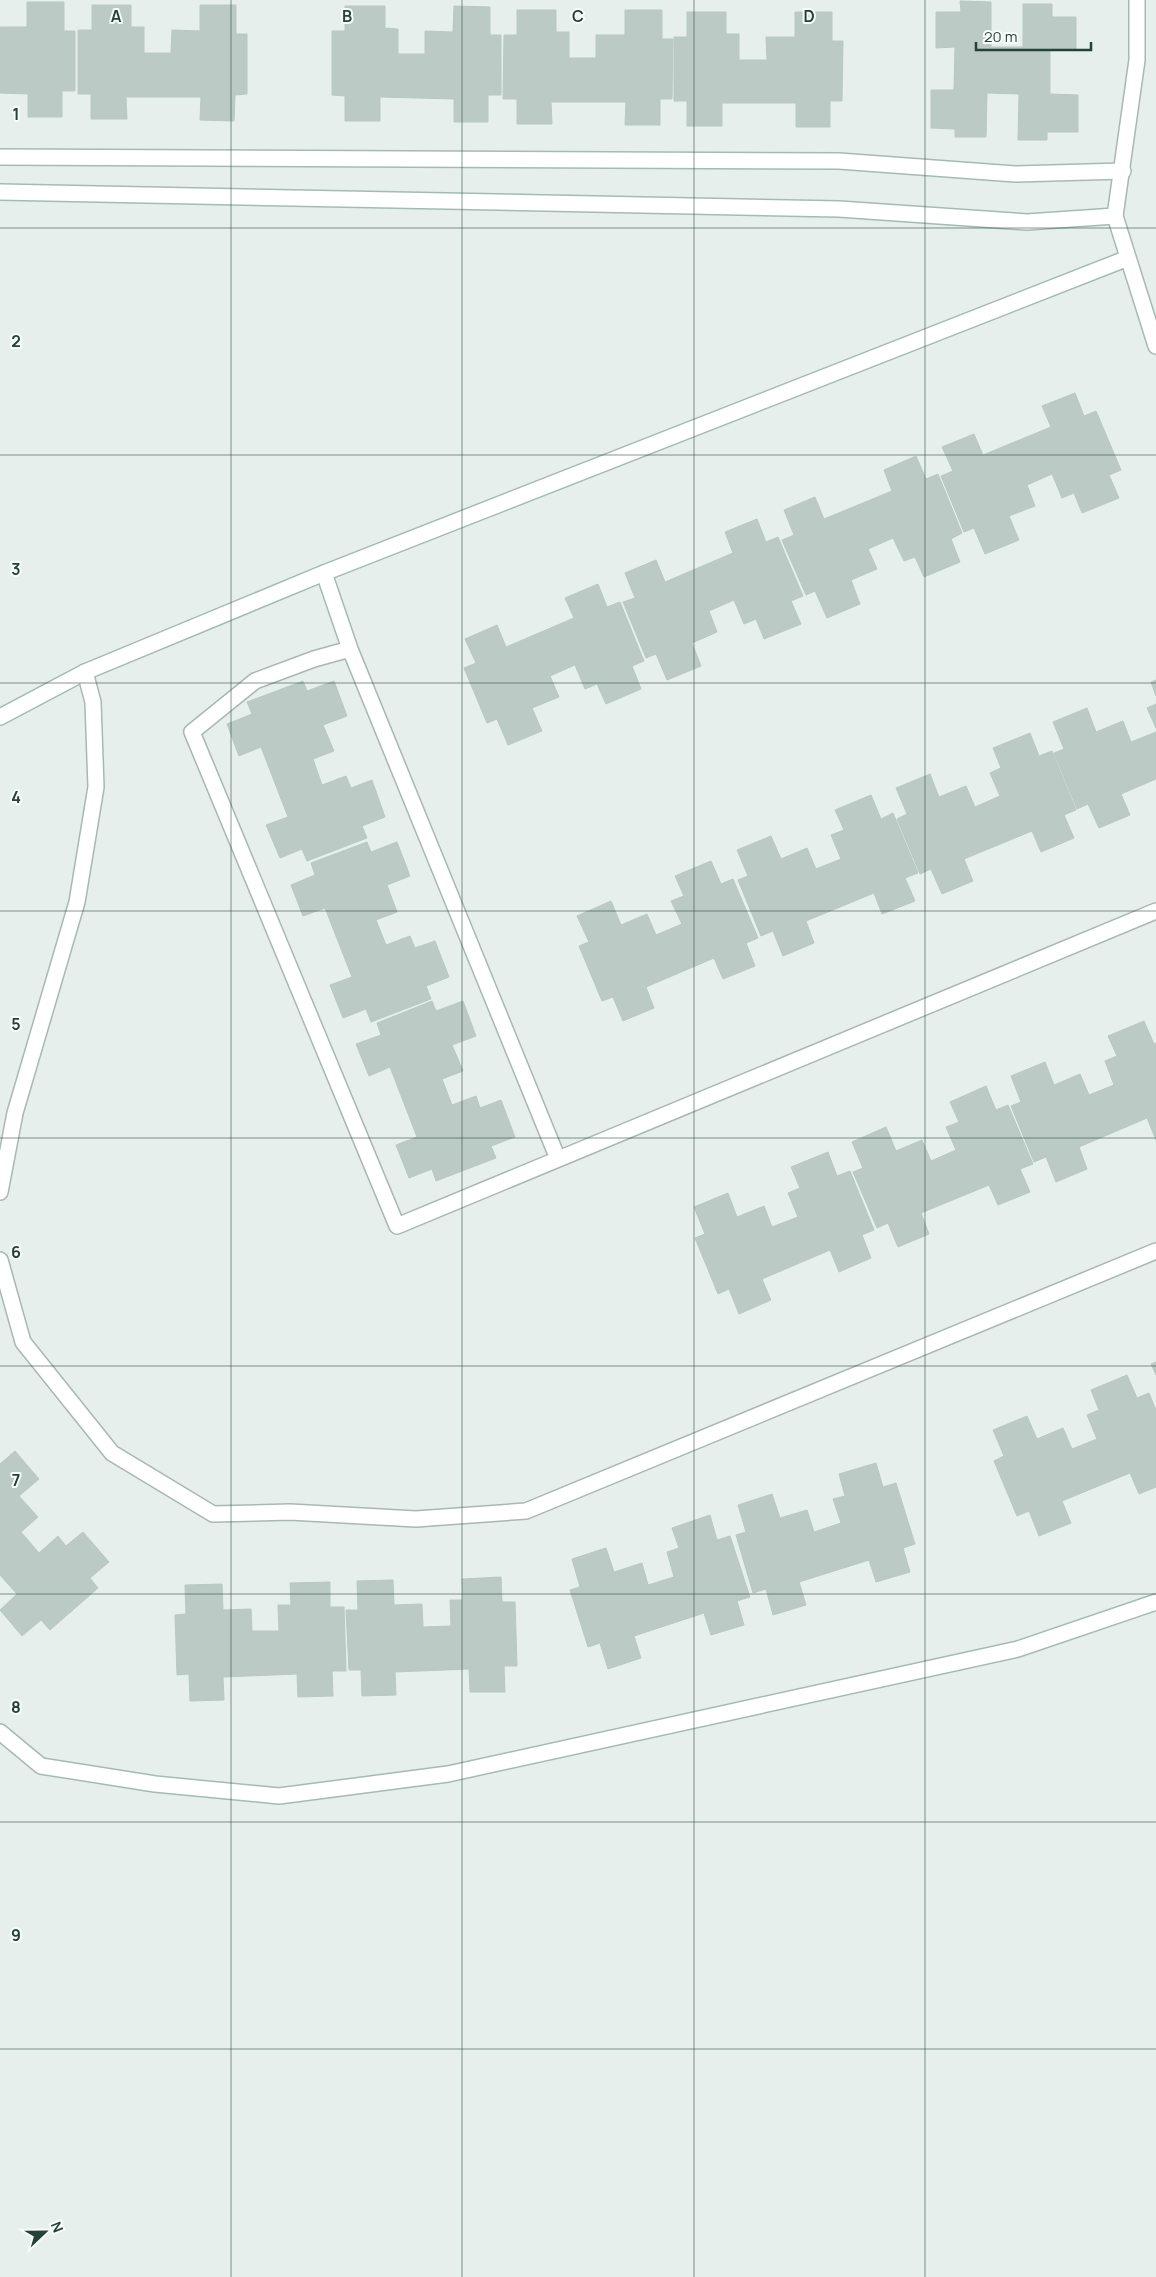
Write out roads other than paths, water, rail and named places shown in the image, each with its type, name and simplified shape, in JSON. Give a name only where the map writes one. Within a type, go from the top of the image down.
[{"type":"street","points":[[1137,0],[1137,60],[1116,216],[1156,346]]},
{"type":"street","points":[[0,157],[839,161],[1015,174],[1123,171]]},
{"type":"street","points":[[0,192],[839,209],[1027,222],[1116,216]]},
{"type":"street","points":[[0,717],[85,672],[324,573],[1128,258]]},
{"type":"street","points":[[324,573],[350,649],[558,1159]]},
{"type":"street","points":[[350,649],[314,659],[255,682],[192,732],[397,1226],[1156,911]]},
{"type":"street","points":[[0,1192],[15,1113],[77,902],[96,787],[93,702],[85,672]]},
{"type":"street","points":[[0,1260],[23,1342],[112,1453],[212,1514],[290,1512],[416,1519],[526,1511],[1156,1251]]},
{"type":"street","points":[[0,1732],[41,1766],[154,1784],[278,1796],[448,1774],[1018,1649],[1156,1602]]}]
